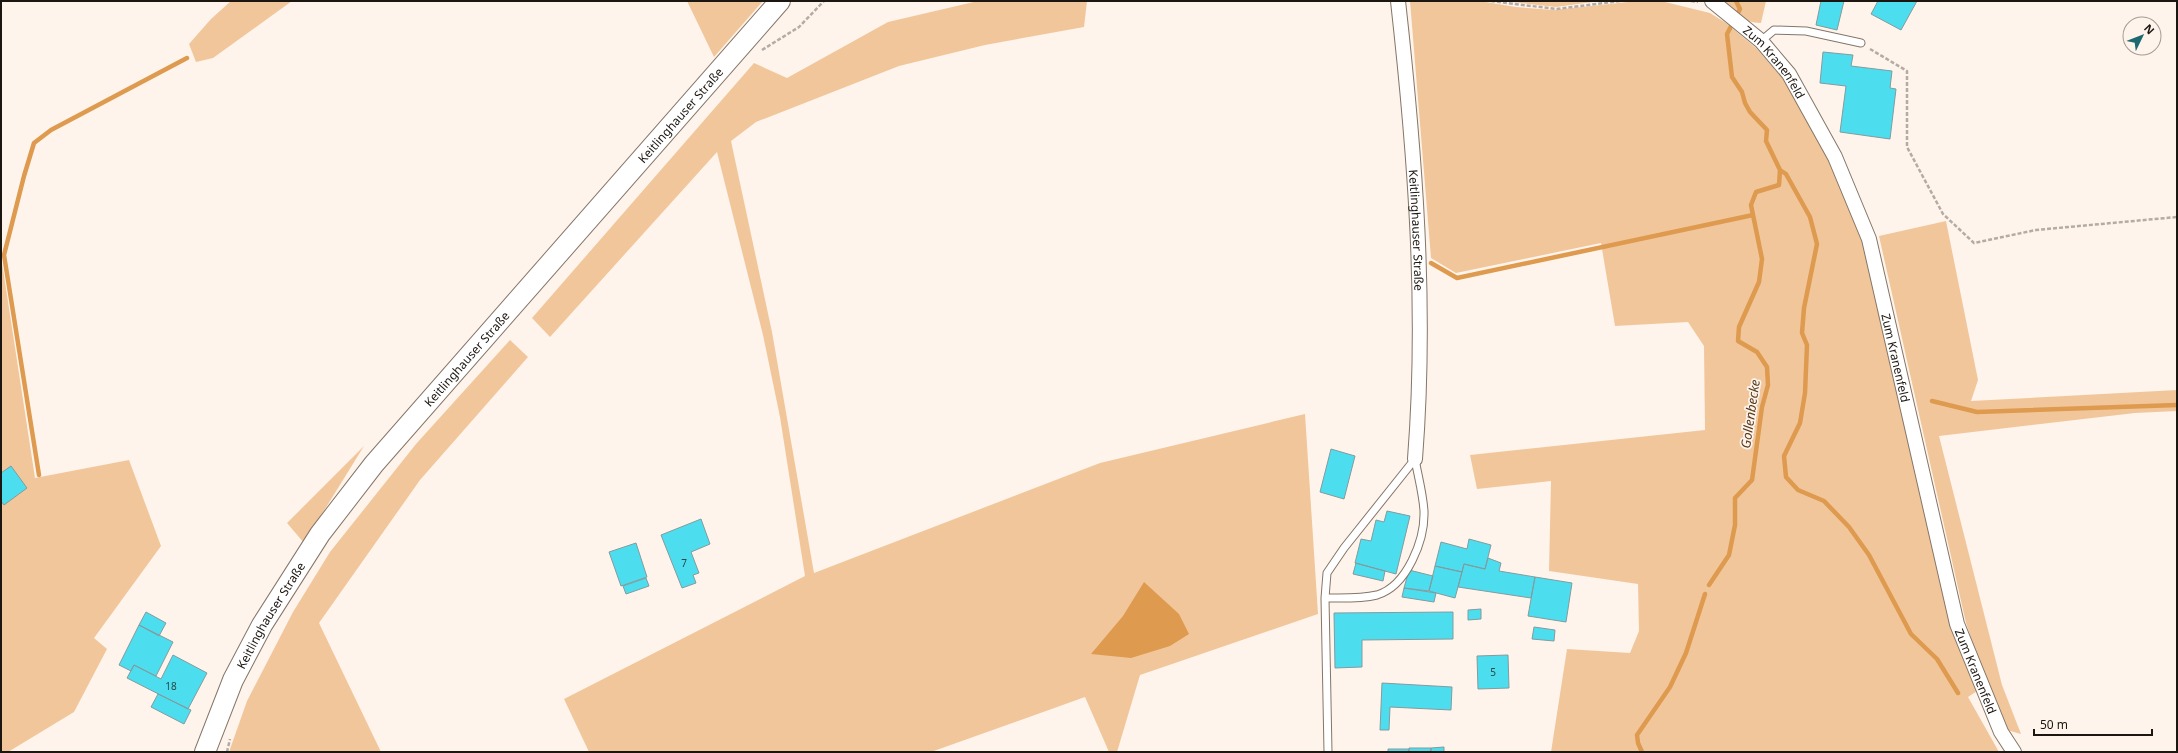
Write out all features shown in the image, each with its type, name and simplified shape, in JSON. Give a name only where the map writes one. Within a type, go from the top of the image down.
[{"type":"main road","name":"Keitlinghauser Straße","points":[[204,752],[233,680],[254,639],[320,534],[374,464],[780,1]]},
{"type":"street","name":"Keitlinghauser Straße","points":[[1398,1],[1411,120],[1420,260],[1420,398],[1415,459]]},
{"type":"street","name":"Zum Kranenfeld","points":[[1712,1],[1742,28],[1761,41],[1789,74],[1835,156],[1869,239],[1957,624],[1995,718],[2014,752]]},
{"type":"lane","points":[[1761,41],[1774,30],[1806,31],[1861,44]]},
{"type":"lane","points":[[1325,598],[1361,598],[1378,594],[1399,582],[1408,570],[1419,538],[1424,512],[1415,459]]},
{"type":"lane","points":[[1328,752],[1325,598],[1327,573],[1344,548],[1415,459]]},
{"type":"path","points":[[759,52],[799,27],[824,1]]},
{"type":"path","points":[[1491,1],[1556,9],[1621,1]]},
{"type":"path","points":[[1861,44],[1907,70],[1907,147],[1942,214],[1974,243],[2036,230],[2177,217]]},
{"type":"shaded area","points":[[231,1],[292,1],[213,58],[196,62],[189,44],[211,19]]},
{"type":"shaded area","points":[[687,1],[763,1],[714,57]]},
{"type":"shaded area","points":[[978,1],[1087,1],[1084,27],[985,45],[899,66],[756,122],[731,141],[772,332],[814,573],[1100,463],[1305,414],[1318,614],[1140,675],[1117,752],[1109,752],[1085,697],[931,752],[589,752],[564,699],[805,576],[780,417],[763,335],[717,152],[550,337],[532,318],[754,63],[787,78],[888,22]]},
{"type":"shaded area","points":[[1410,1],[1480,1],[1516,7],[1554,10],[1637,1],[1661,1],[1710,13],[1726,23],[1756,48],[1783,79],[1800,106],[1828,159],[1864,241],[1977,691],[1968,697],[1999,752],[1551,752],[1567,649],[1630,653],[1639,631],[1638,584],[1549,571],[1551,481],[1477,489],[1470,455],[1705,430],[1704,346],[1688,322],[1615,326],[1601,243],[1456,273],[1431,258]]},
{"type":"shaded area","points":[[1503,1],[1600,1],[1556,7]]},
{"type":"shaded area","points":[[1720,1],[1766,1],[1761,23],[1755,23],[1744,19],[1729,10]]},
{"type":"shaded area","points":[[1946,221],[1978,380],[1971,401],[2177,390],[2177,411],[2135,413],[1939,436],[2002,685],[2021,734],[2007,730],[1988,688],[1966,623],[1879,236]]},
{"type":"shaded area","points":[[1,256],[35,478],[129,460],[161,546],[94,638],[107,649],[74,712],[8,752],[1,752]]},
{"type":"shaded area","points":[[510,340],[528,357],[420,480],[319,623],[381,752],[229,752],[247,701],[293,612],[330,552],[416,444]]},
{"type":"shaded area","points":[[364,446],[304,543],[287,523]]},
{"type":"shaded area","points":[[1144,582],[1179,614],[1189,634],[1170,646],[1131,658],[1091,654],[1123,616]]},
{"type":"building","points":[[1821,1],[1844,1],[1837,30],[1816,25]]},
{"type":"building","points":[[1878,1],[1917,1],[1901,30],[1871,14]]},
{"type":"building","points":[[1823,52],[1853,55],[1851,66],[1892,71],[1890,88],[1896,89],[1890,139],[1840,132],[1846,86],[1820,83]]},
{"type":"building","points":[[1331,449],[1355,456],[1344,499],[1320,492]]},
{"type":"building","points":[[11,466],[27,488],[4,505],[1,501],[1,473]]},
{"type":"building","points":[[1387,511],[1410,516],[1396,574],[1355,563],[1361,539],[1371,541],[1376,520],[1384,522]]},
{"type":"building","points":[[701,519],[710,544],[691,552],[699,573],[693,575],[696,583],[682,588],[661,535]]},
{"type":"building","points":[[1469,539],[1491,545],[1485,569],[1464,564],[1462,572],[1435,566],[1441,542],[1467,549]]},
{"type":"building","points":[[636,543],[647,577],[621,586],[609,552]]},
{"type":"building","points":[[1488,558],[1501,563],[1499,571],[1535,577],[1531,598],[1458,587],[1464,564],[1485,569]]},
{"type":"building","points":[[1356,563],[1385,571],[1383,581],[1353,574]]},
{"type":"building","points":[[1435,566],[1462,572],[1455,598],[1429,591]]},
{"type":"building","points":[[1409,570],[1433,576],[1429,591],[1404,588]]},
{"type":"building","points":[[1535,577],[1572,583],[1566,622],[1528,616]]},
{"type":"building","points":[[646,578],[649,586],[626,594],[623,586]]},
{"type":"building","points":[[1404,588],[1436,593],[1434,602],[1402,597]]},
{"type":"building","points":[[1481,609],[1481,619],[1468,620],[1468,610]]},
{"type":"building","points":[[146,612],[166,623],[159,636],[139,625]]},
{"type":"building","points":[[1453,612],[1453,639],[1362,640],[1362,667],[1335,668],[1334,613]]},
{"type":"building","points":[[139,625],[173,642],[156,676],[134,665],[131,671],[119,665]]},
{"type":"building","points":[[1534,627],[1555,630],[1554,641],[1532,639]]},
{"type":"building","points":[[173,655],[207,673],[188,709],[127,678],[134,665],[161,679]]},
{"type":"building","points":[[1508,655],[1509,688],[1478,689],[1477,656]]},
{"type":"building","points":[[1382,683],[1452,687],[1451,710],[1390,707],[1389,730],[1380,730]]},
{"type":"building","points":[[158,694],[191,710],[184,724],[151,707]]},
{"type":"building","points":[[1444,747],[1444,752],[1431,752],[1431,748]]},
{"type":"building","points":[[1409,748],[1431,748],[1431,752],[1409,752]]},
{"type":"building","points":[[1388,749],[1409,749],[1409,752],[1388,752]]},
{"type":"waterway","name":"Gollenbecke","points":[[1709,585],[1729,555],[1735,525],[1735,498],[1752,480],[1762,407],[1768,385],[1767,367],[1757,352],[1738,341],[1739,327],[1759,282],[1762,259],[1751,205],[1756,192],[1779,185],[1780,170],[1766,141],[1767,130],[1750,112],[1745,103],[1742,92],[1732,77],[1727,34],[1740,9],[1736,1]]},
{"type":"waterway","points":[[39,475],[4,255],[34,143],[51,130],[187,58]]},
{"type":"waterway","points":[[1780,170],[1786,174],[1810,217],[1817,244],[1804,308],[1802,333],[1807,345],[1805,393],[1800,423],[1784,456],[1786,477],[1798,490],[1824,501],[1849,527],[1869,555],[1911,634],[1937,659],[1958,693]]},
{"type":"waterway","points":[[1431,263],[1457,278],[1753,215]]},
{"type":"waterway","points":[[1932,401],[1977,412],[2177,405]]},
{"type":"waterway","name":"Gollenbecke","points":[[1642,752],[1638,743],[1637,735],[1670,687],[1686,653],[1705,594]]}]
